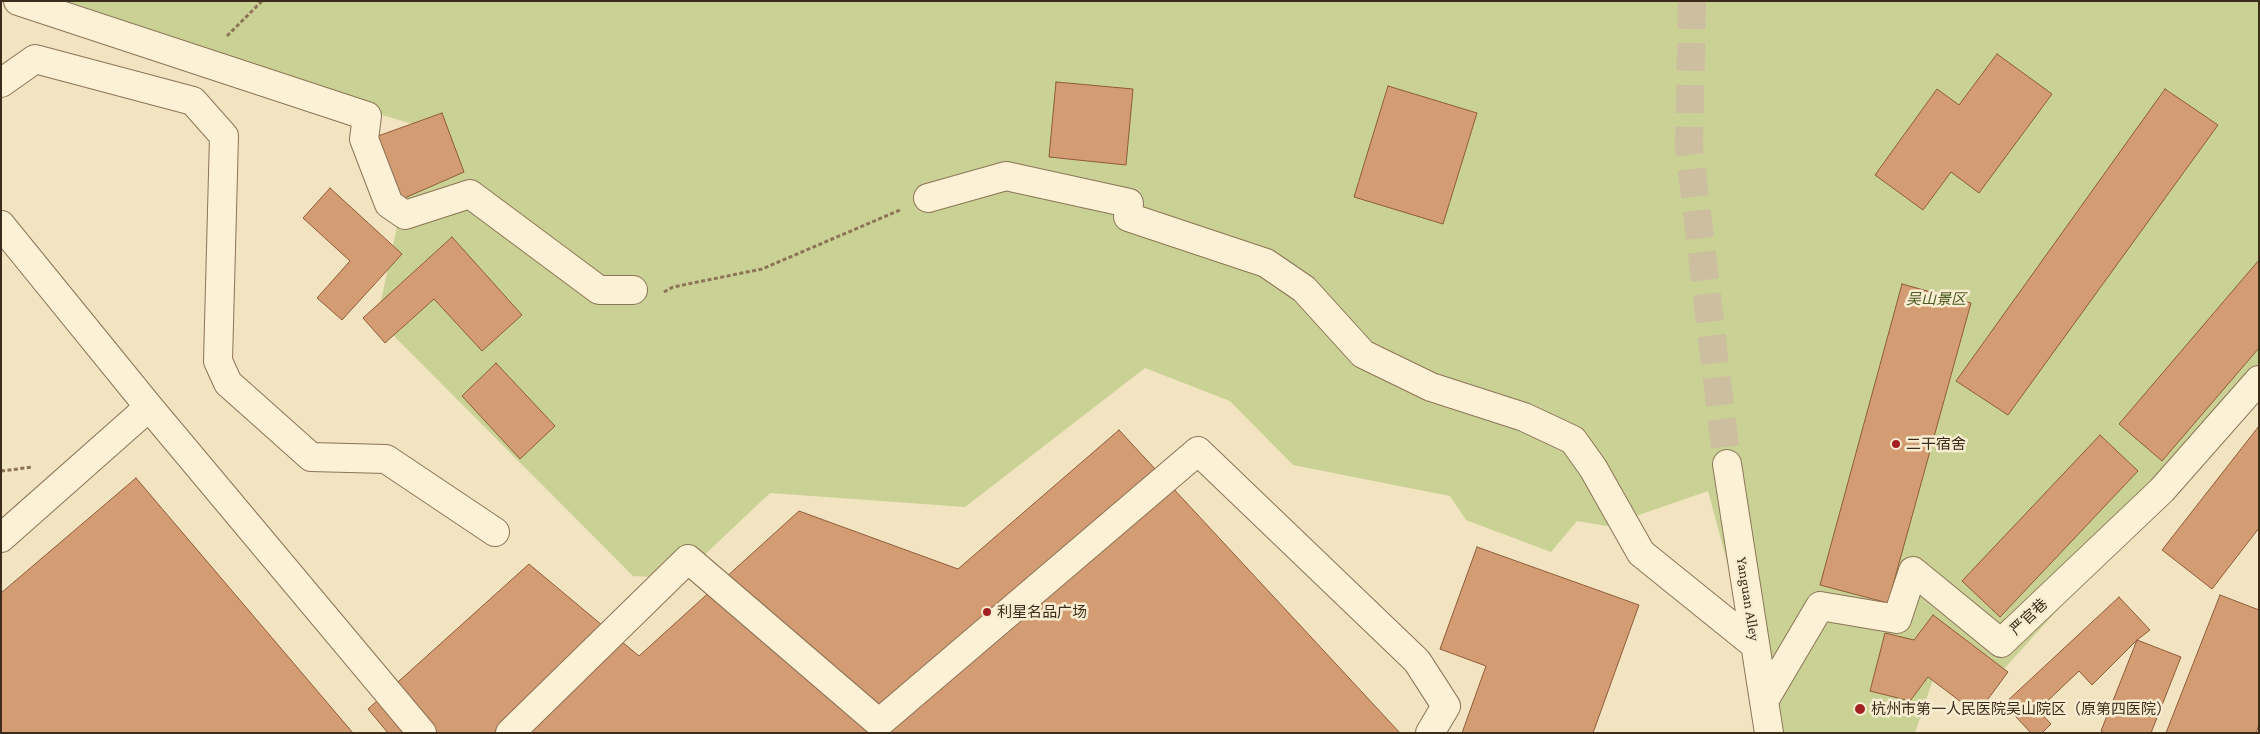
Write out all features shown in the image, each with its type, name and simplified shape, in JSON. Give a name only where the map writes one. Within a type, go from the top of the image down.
[{"type":"street","points":[[18,1],[367,116],[364,139],[389,204],[405,215],[470,194],[599,290],[633,290]]},
{"type":"street","points":[[1,83],[35,59],[193,102],[224,136],[218,361],[228,383],[311,457],[386,459],[495,532]]},
{"type":"street","points":[[928,198],[1006,176],[1129,203],[1128,217],[1266,263],[1304,290],[1362,354],[1431,387],[1524,417],[1573,440],[1593,468],[1641,553],[1755,645]]},
{"type":"street","points":[[1,225],[149,407],[422,733]]},
{"type":"street","name":"严官巷","points":[[1764,701],[1820,606],[1897,619],[1913,571],[2001,643],[2162,490],[2259,380]]},
{"type":"street","points":[[1,538],[149,407]]},
{"type":"street","points":[[510,733],[688,559],[879,723],[1198,451],[1417,661],[1446,706],[1430,733]]},
{"type":"street","name":"Yanguan Alley","points":[[1727,464],[1769,733]]},
{"type":"path","points":[[225,38],[262,1]]},
{"type":"path","points":[[633,290],[651,300],[673,287],[762,269],[928,198]]},
{"type":"green space","name":"吴山景区","points":[[1,1],[2259,1],[2259,388],[1992,682],[1938,664],[1915,733],[1773,733],[1708,491],[1607,526],[1577,521],[1551,552],[1466,520],[1450,496],[1293,465],[1230,401],[1145,368],[965,507],[770,493],[680,578],[633,576],[377,319],[419,126]]},
{"type":"building","points":[[1997,54],[2052,94],[1979,193],[1951,172],[1923,210],[1875,175],[1937,89],[1959,105]]},
{"type":"building","points":[[1056,82],[1133,89],[1126,165],[1049,157]]},
{"type":"building","points":[[1388,86],[1477,113],[1443,224],[1354,197]]},
{"type":"building","points":[[2165,89],[2218,125],[2008,415],[1956,381]]},
{"type":"building","points":[[442,113],[464,172],[400,200],[378,136]]},
{"type":"building","points":[[330,188],[402,254],[342,320],[317,298],[350,261],[303,218]]},
{"type":"building","points":[[452,237],[522,315],[482,351],[434,299],[385,343],[363,318]]},
{"type":"building","points":[[2259,260],[2259,348],[2162,461],[2119,424]]},
{"type":"building","name":"二干宿舍","points":[[1902,284],[1971,303],[1888,603],[1820,585]]},
{"type":"building","points":[[496,363],[555,426],[520,459],[462,396]]},
{"type":"building","points":[[2259,426],[2259,528],[2212,589],[2162,550]]},
{"type":"building","name":"利星名品广场","points":[[1119,430],[1400,733],[388,733],[368,709],[529,564],[639,656],[799,511],[958,569]]},
{"type":"building","points":[[2100,435],[2138,471],[2000,617],[1962,581]]},
{"type":"building","points":[[136,478],[353,733],[1,733],[1,593]]},
{"type":"building","points":[[1477,547],[1639,605],[1593,733],[1462,733],[1486,666],[1440,649]]},
{"type":"building","points":[[2220,595],[2259,610],[2259,725],[2256,733],[2166,733]]},
{"type":"building","points":[[2119,597],[2150,630],[2137,640],[2092,685],[2079,671],[2038,710],[2051,724],[2042,733],[2031,733],[2004,704]]},
{"type":"building","points":[[1933,615],[2008,672],[1977,714],[1928,677],[1910,701],[1870,691],[1885,633],[1914,640]]},
{"type":"building","points":[[2137,640],[2181,657],[2151,733],[2105,733],[2101,731]]},
{"type":"tunnel","points":[[1692,1],[1689,146],[1727,464]]},
{"type":"place","name":"二干宿舍","points":[[1896,444]]},
{"type":"place","name":"利星名品广场","points":[[987,612]]},
{"type":"place","name":"杭州市第一人民医院吴山院区（原第四医院）","points":[[1860,709]]}]
